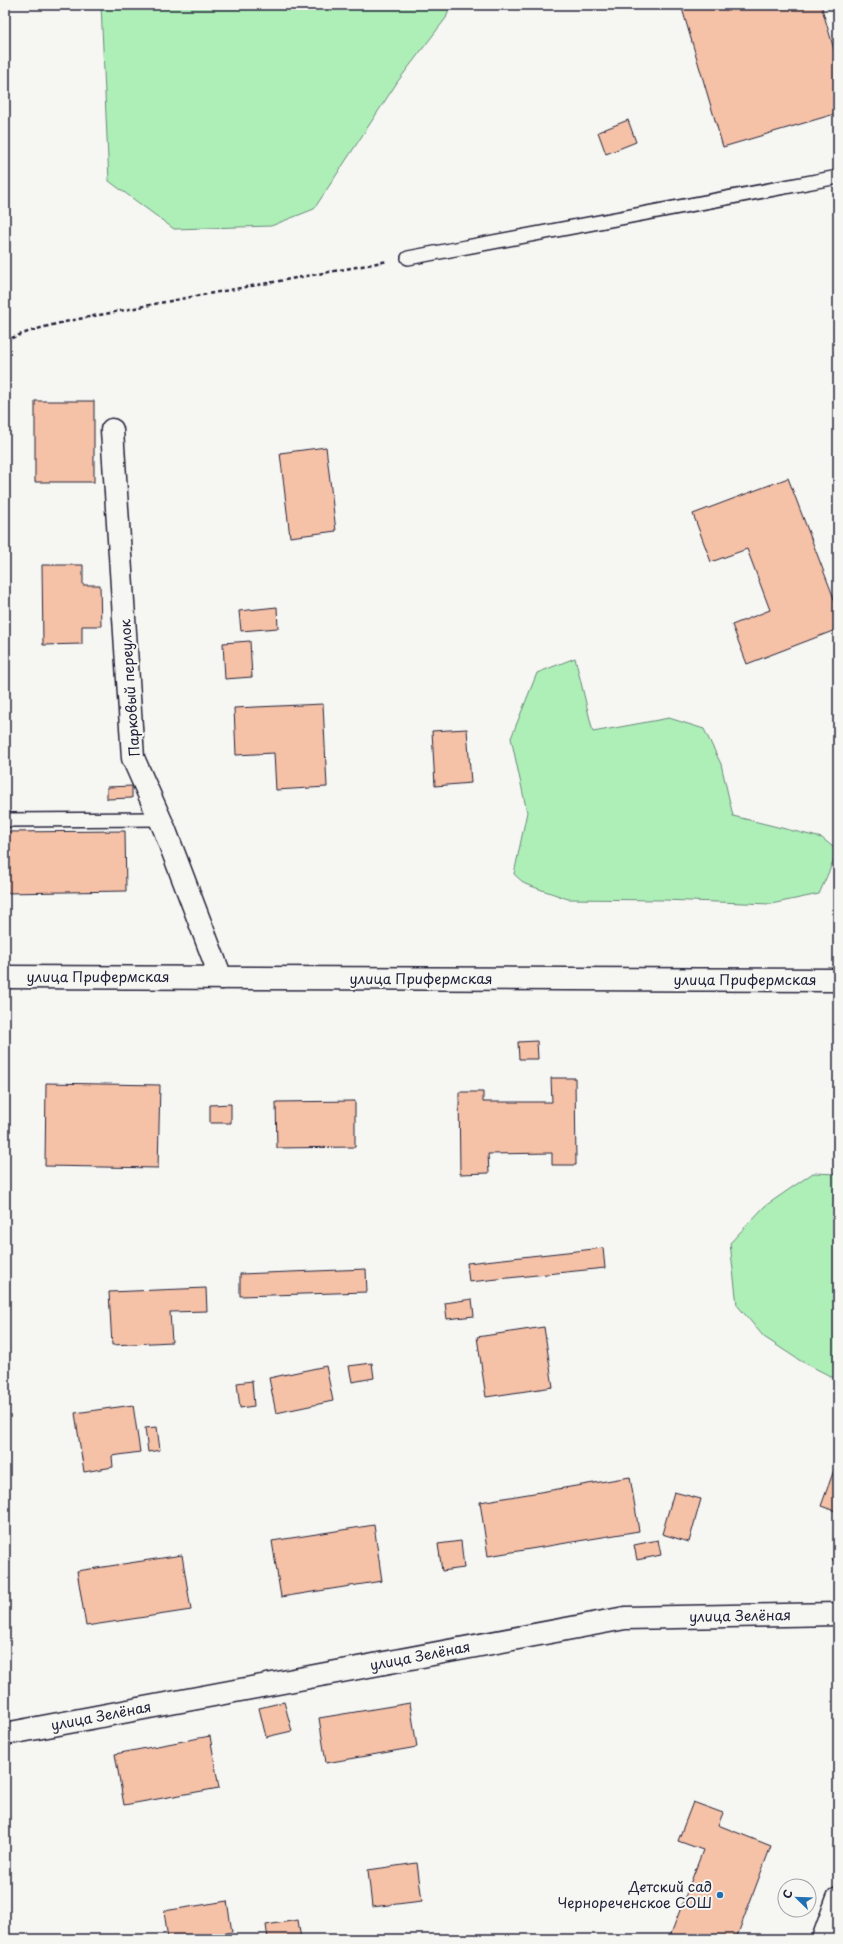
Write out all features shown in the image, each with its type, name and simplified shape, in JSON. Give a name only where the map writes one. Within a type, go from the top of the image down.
[{"type":"street","name":"Парковый переулок","points":[[112,430],[134,758],[160,819],[221,978]]},
{"type":"street","name":"улица Прифермская","points":[[5,977],[838,980]]},
{"type":"street","name":"улица Зелёная","points":[[5,1734],[625,1618],[838,1614]]},
{"type":"street","points":[[823,1939],[838,1898]]},
{"type":"lane","points":[[408,258],[838,177]]},
{"type":"lane","points":[[5,820],[160,819]]},
{"type":"path","points":[[5,341],[20,334],[190,296],[408,258]]},
{"type":"green space","points":[[101,5],[451,5],[446,18],[398,81],[314,209],[271,226],[174,229],[109,181]]},
{"type":"green space","points":[[575,658],[593,732],[669,718],[704,729],[721,764],[733,816],[822,838],[838,851],[819,894],[771,904],[663,900],[568,899],[525,884],[514,874],[527,812],[511,738],[537,673]]},
{"type":"green space","points":[[813,1173],[838,1174],[838,1380],[799,1360],[764,1337],[737,1305],[730,1243],[765,1206]]},
{"type":"building","points":[[681,5],[821,5],[838,63],[838,113],[723,147]]},
{"type":"building","points":[[628,120],[636,142],[606,154],[598,132]]},
{"type":"building","points":[[35,401],[94,401],[94,482],[35,482]]},
{"type":"building","points":[[326,447],[336,531],[290,537],[280,453]]},
{"type":"building","points":[[788,478],[838,609],[838,629],[747,664],[732,625],[770,610],[747,549],[711,562],[693,514]]},
{"type":"building","points":[[42,565],[83,565],[83,585],[100,585],[101,626],[82,626],[82,644],[43,645]]},
{"type":"building","points":[[277,607],[278,628],[241,631],[239,611]]},
{"type":"building","points":[[250,641],[252,677],[225,679],[223,643]]},
{"type":"building","points":[[323,704],[327,787],[276,790],[274,753],[236,755],[234,708]]},
{"type":"building","points":[[467,729],[471,783],[435,786],[432,731]]},
{"type":"building","points":[[132,786],[132,798],[107,799],[107,787]]},
{"type":"building","points":[[125,831],[126,891],[5,893],[5,832]]},
{"type":"building","points":[[537,1041],[538,1059],[519,1059],[518,1042]]},
{"type":"building","points":[[551,1078],[575,1078],[576,1165],[552,1165],[552,1153],[488,1154],[489,1173],[460,1174],[459,1092],[483,1092],[483,1102],[552,1102]]},
{"type":"building","points":[[46,1083],[160,1085],[158,1168],[45,1166]]},
{"type":"building","points":[[355,1101],[355,1147],[277,1148],[276,1102]]},
{"type":"building","points":[[231,1104],[231,1123],[210,1123],[210,1105]]},
{"type":"building","points":[[603,1248],[605,1268],[469,1282],[467,1263]]},
{"type":"building","points":[[366,1269],[367,1292],[240,1296],[240,1274]]},
{"type":"building","points":[[206,1288],[207,1311],[170,1312],[172,1342],[112,1345],[109,1292]]},
{"type":"building","points":[[472,1299],[474,1316],[447,1319],[445,1303]]},
{"type":"building","points":[[544,1327],[553,1387],[486,1397],[477,1337]]},
{"type":"building","points":[[372,1363],[374,1378],[352,1382],[349,1366]]},
{"type":"building","points":[[326,1366],[333,1401],[276,1413],[269,1378]]},
{"type":"building","points":[[252,1381],[254,1406],[240,1408],[237,1383]]},
{"type":"building","points":[[133,1405],[140,1452],[112,1456],[113,1467],[84,1472],[75,1413]]},
{"type":"building","points":[[157,1427],[160,1450],[148,1452],[145,1428]]},
{"type":"building","points":[[838,1459],[838,1512],[821,1506]]},
{"type":"building","points":[[630,1477],[639,1531],[488,1556],[480,1502]]},
{"type":"building","points":[[674,1492],[701,1499],[689,1542],[662,1534]]},
{"type":"building","points":[[374,1525],[382,1581],[281,1597],[272,1541]]},
{"type":"building","points":[[658,1540],[661,1555],[637,1560],[634,1545]]},
{"type":"building","points":[[461,1541],[464,1568],[442,1571],[438,1544]]},
{"type":"building","points":[[838,1545],[838,1562],[832,1560]]},
{"type":"building","points":[[182,1555],[191,1610],[86,1626],[77,1571]]},
{"type":"building","points":[[284,1702],[292,1731],[266,1737],[259,1708]]},
{"type":"building","points":[[410,1703],[417,1747],[326,1763],[319,1718]]},
{"type":"building","points":[[210,1736],[219,1788],[124,1805],[115,1754]]},
{"type":"building","name":"Детский сад Чернореченское СОШ","points":[[693,1802],[723,1813],[718,1825],[771,1846],[736,1939],[669,1939],[703,1850],[678,1841]]},
{"type":"building","points":[[417,1863],[422,1901],[372,1907],[368,1870]]},
{"type":"building","points":[[227,1901],[232,1932],[187,1939],[168,1939],[164,1911]]},
{"type":"building","points":[[298,1920],[301,1939],[268,1939],[266,1925]]},
{"type":"place","name":"Детский сад Чернореченское СОШ","points":[[720,1895]]}]
